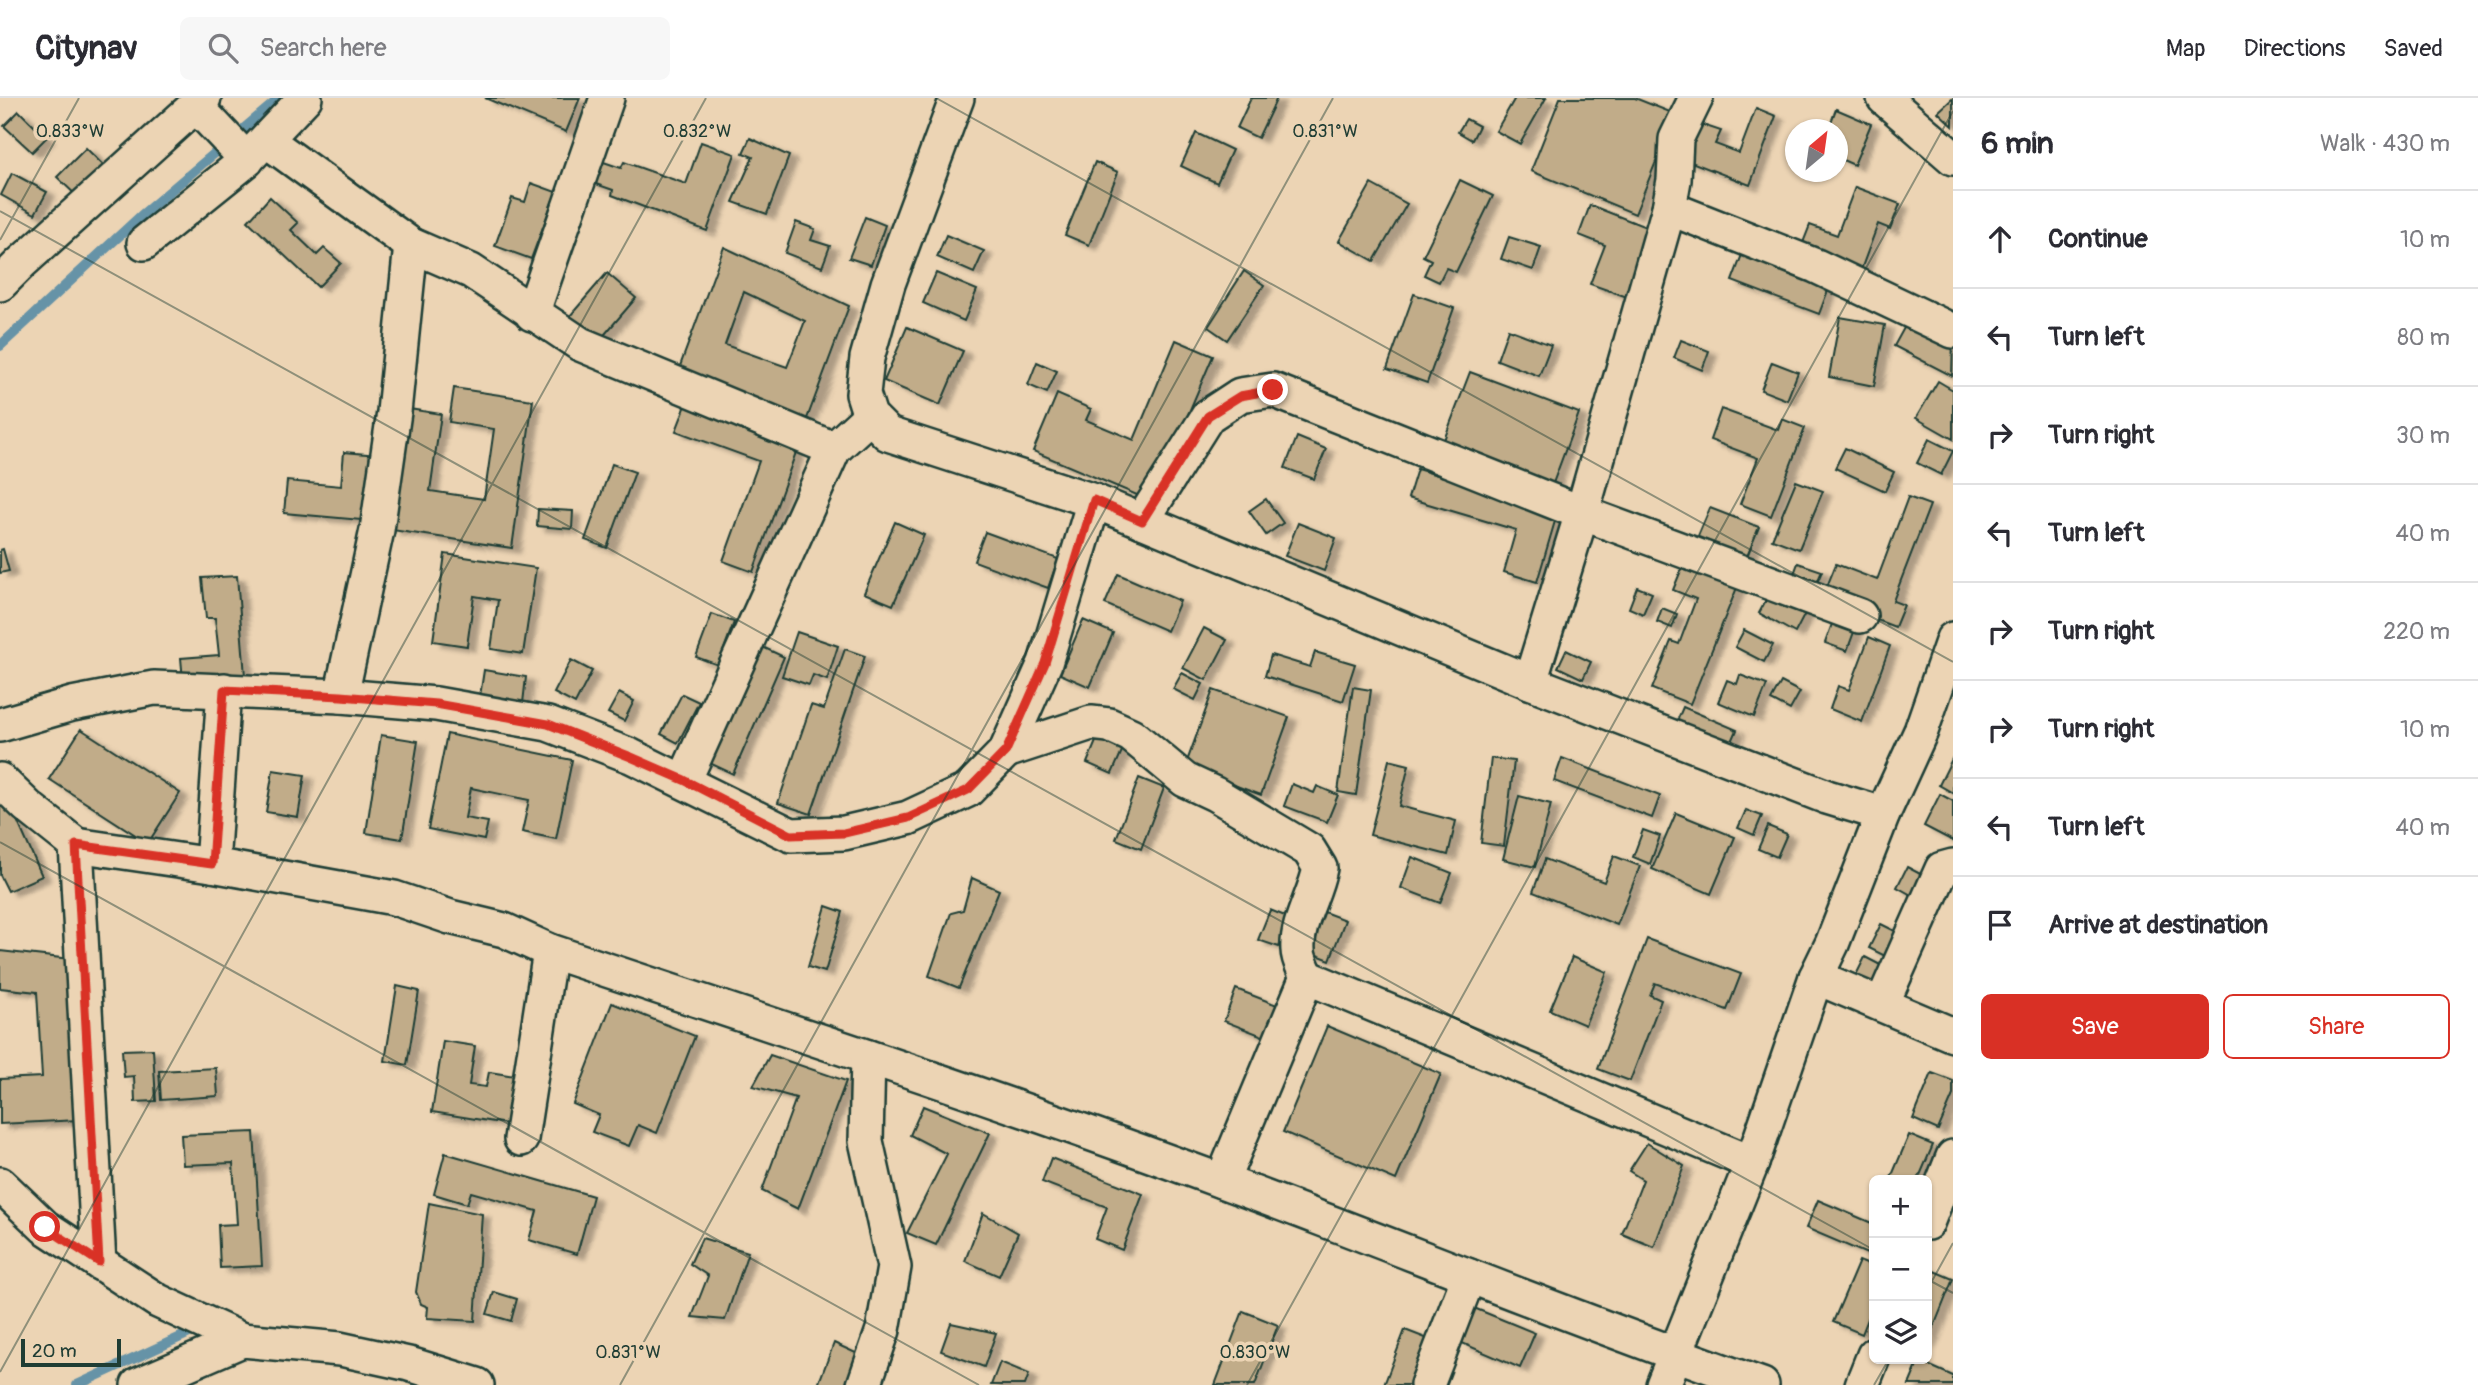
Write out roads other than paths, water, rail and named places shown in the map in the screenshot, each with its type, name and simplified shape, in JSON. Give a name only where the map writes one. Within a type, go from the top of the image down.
[{"type":"street","points":[[0,284],[21,263],[227,129],[305,98]]},
{"type":"street","points":[[532,314],[607,98]]},
{"type":"street","points":[[957,98],[888,284],[867,358],[863,394],[870,416],[888,434],[1094,500],[1530,682],[1827,797],[1884,814]]},
{"type":"street","points":[[1530,682],[1582,513],[1669,208],[1674,180],[1676,139],[1696,98]]},
{"type":"street","points":[[1884,98],[1953,158]]},
{"type":"street","points":[[144,243],[227,129]]},
{"type":"street","points":[[227,129],[411,245],[471,271],[580,344],[834,449]]},
{"type":"street","points":[[1669,208],[1816,265],[1953,331]]},
{"type":"street","points":[[341,696],[377,530],[394,412],[411,245]]},
{"type":"street","points":[[1142,521],[1208,416],[1240,396],[1273,390],[1582,513],[1860,616]]},
{"type":"street","points":[[684,780],[834,449],[870,416]]},
{"type":"street","points":[[0,725],[72,704],[154,688],[341,696],[436,704],[548,724],[684,780],[791,835],[844,833],[908,818],[968,790],[1006,751],[1045,663],[1094,500]]},
{"type":"street","points":[[1662,1385],[1752,1163],[1816,977],[1921,731],[1953,639]]},
{"type":"street","points":[[212,864],[224,690]]},
{"type":"street","points":[[1006,751],[1091,723],[1109,725],[1131,735],[1185,780],[1215,794],[1309,850],[1320,868],[1317,886],[1298,934],[1297,953],[1307,977],[1752,1163]]},
{"type":"street","points":[[0,780],[27,806],[76,845],[212,864],[394,898],[450,917],[504,930],[550,951],[868,1057],[1222,1181],[1762,1385]]},
{"type":"street","points":[[76,845],[99,1262]]},
{"type":"street","points":[[1882,1004],[1942,870],[1953,866]]},
{"type":"street","points":[[521,1139],[550,951]]},
{"type":"street","points":[[1222,1181],[1307,977]]},
{"type":"street","points":[[1816,977],[1953,1035]]},
{"type":"street","points":[[864,1385],[883,1330],[894,1267],[866,1141],[868,1057]]},
{"type":"street","points":[[1932,1210],[1953,1157]]},
{"type":"street","points":[[0,1184],[45,1227],[158,1301],[242,1340],[340,1349],[409,1364],[463,1383]]},
{"type":"street","points":[[1427,1385],[1469,1276]]},
{"type":"street","points":[[138,1385],[242,1340]]},
{"type":"street","points":[[1863,1385],[1871,1364]]},
{"type":"waterway","points":[[0,346],[144,213],[280,98]]},
{"type":"waterway","points":[[77,1385],[198,1329]]}]
